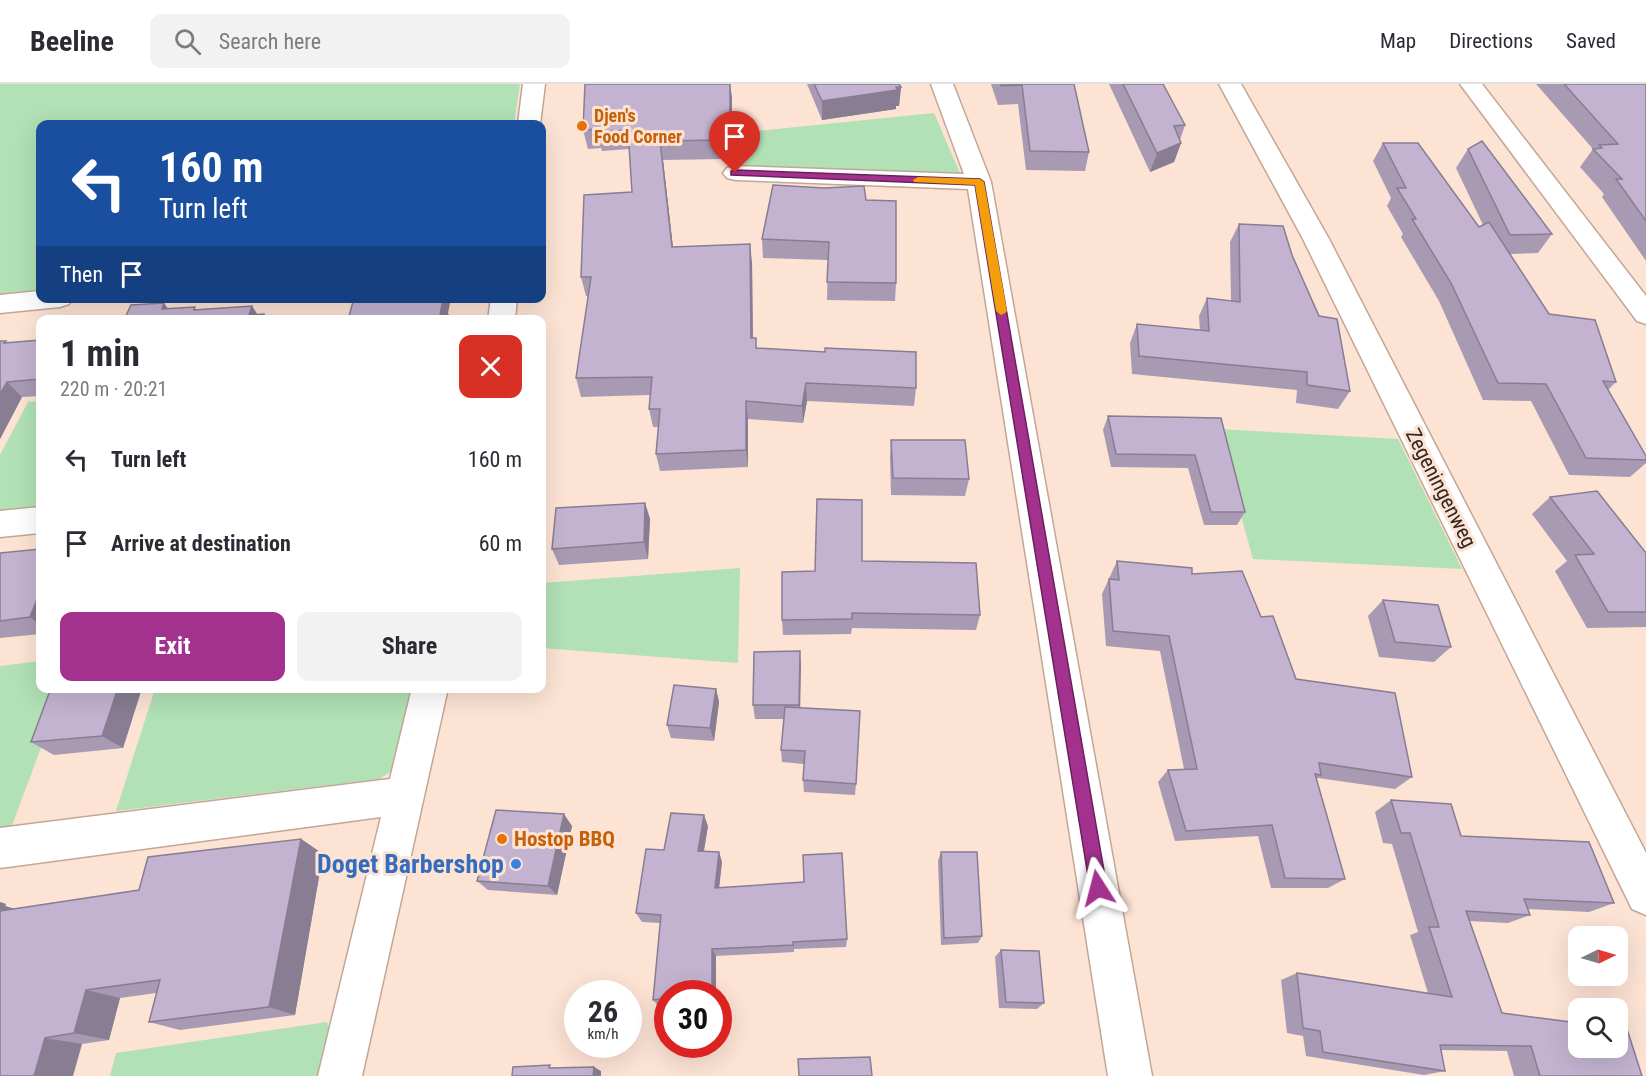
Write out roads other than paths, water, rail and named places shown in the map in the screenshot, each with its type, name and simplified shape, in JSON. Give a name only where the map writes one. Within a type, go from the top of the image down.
[{"type":"street","points":[[530,120],[534,84]]},
{"type":"street","points":[[942,84],[980,182],[1130,1076]]},
{"type":"street","name":"Zegeningenweg","points":[[1230,84],[1321,249],[1646,895]]},
{"type":"street","points":[[1471,84],[1646,315]]},
{"type":"street","points":[[735,173],[980,182]]},
{"type":"street","points":[[0,304],[36,300]]},
{"type":"street","points":[[0,525],[36,520]]},
{"type":"street","points":[[340,1076],[429,693]]},
{"type":"street","points":[[0,848],[406,795]]},
{"type":"place","name":"Djen's Food Corner","points":[[582,126]]},
{"type":"place","name":"Hostop BBQ","points":[[502,839]]},
{"type":"place","name":"Doget Barbershop","points":[[516,864]]}]
